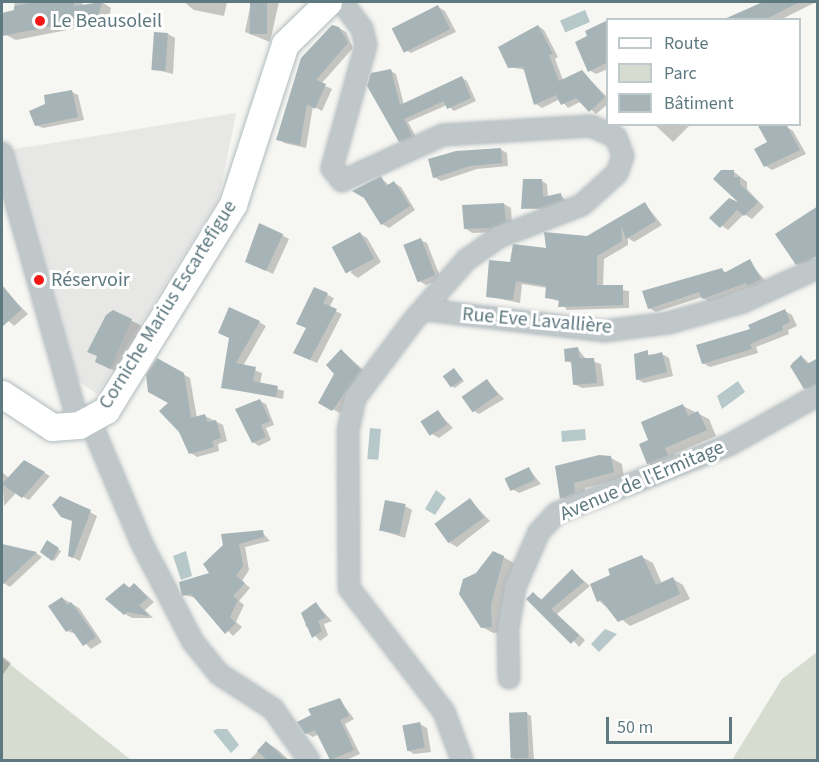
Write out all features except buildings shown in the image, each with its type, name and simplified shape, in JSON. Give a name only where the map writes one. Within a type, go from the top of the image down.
[{"type":"main road","name":"Corniche Marius Escartefigue","points":[[2,394],[44,425],[85,423],[114,400],[233,204],[241,186],[265,94],[285,44],[328,2]]},
{"type":"street","points":[[342,2],[362,29],[366,45],[332,168],[342,181],[443,135],[591,126],[616,137],[623,156],[617,173],[582,205],[499,237],[467,259],[426,310],[413,321],[355,398],[348,431],[349,588],[444,712],[462,760]]},
{"type":"street","points":[[2,153],[85,423],[141,542],[193,642],[219,674],[273,709],[309,760]]},
{"type":"street","name":"Rue Eve Lavallière","points":[[426,310],[604,331],[668,323],[743,302],[818,268]]},
{"type":"street","name":"Avenue de l'Ermitage","points":[[509,678],[508,629],[516,587],[539,532],[557,513],[729,445],[818,395]]},
{"type":"shaded area","points":[[585,10],[590,22],[565,33],[560,21]]},
{"type":"shaded area","points":[[236,113],[219,198],[97,394],[78,381],[9,150]]},
{"type":"shaded area","points":[[738,381],[745,392],[722,409],[717,396]]},
{"type":"shaded area","points":[[370,428],[381,429],[378,460],[367,459]]},
{"type":"shaded area","points":[[585,429],[586,440],[562,442],[561,431]]},
{"type":"shaded area","points":[[436,490],[446,498],[435,515],[425,509]]},
{"type":"shaded area","points":[[186,551],[192,576],[181,580],[173,556]]},
{"type":"shaded area","points":[[605,629],[617,634],[599,652],[591,644]]},
{"type":"shaded area","points":[[227,729],[239,745],[231,753],[213,731]]},
{"type":"green space","points":[[817,652],[817,760],[732,760],[782,679]]},
{"type":"green space","points":[[2,658],[131,760],[2,760]]},
{"type":"place","name":"Le Beausoleil","points":[[40,21]]},
{"type":"place","name":"Réservoir","points":[[39,280]]}]
